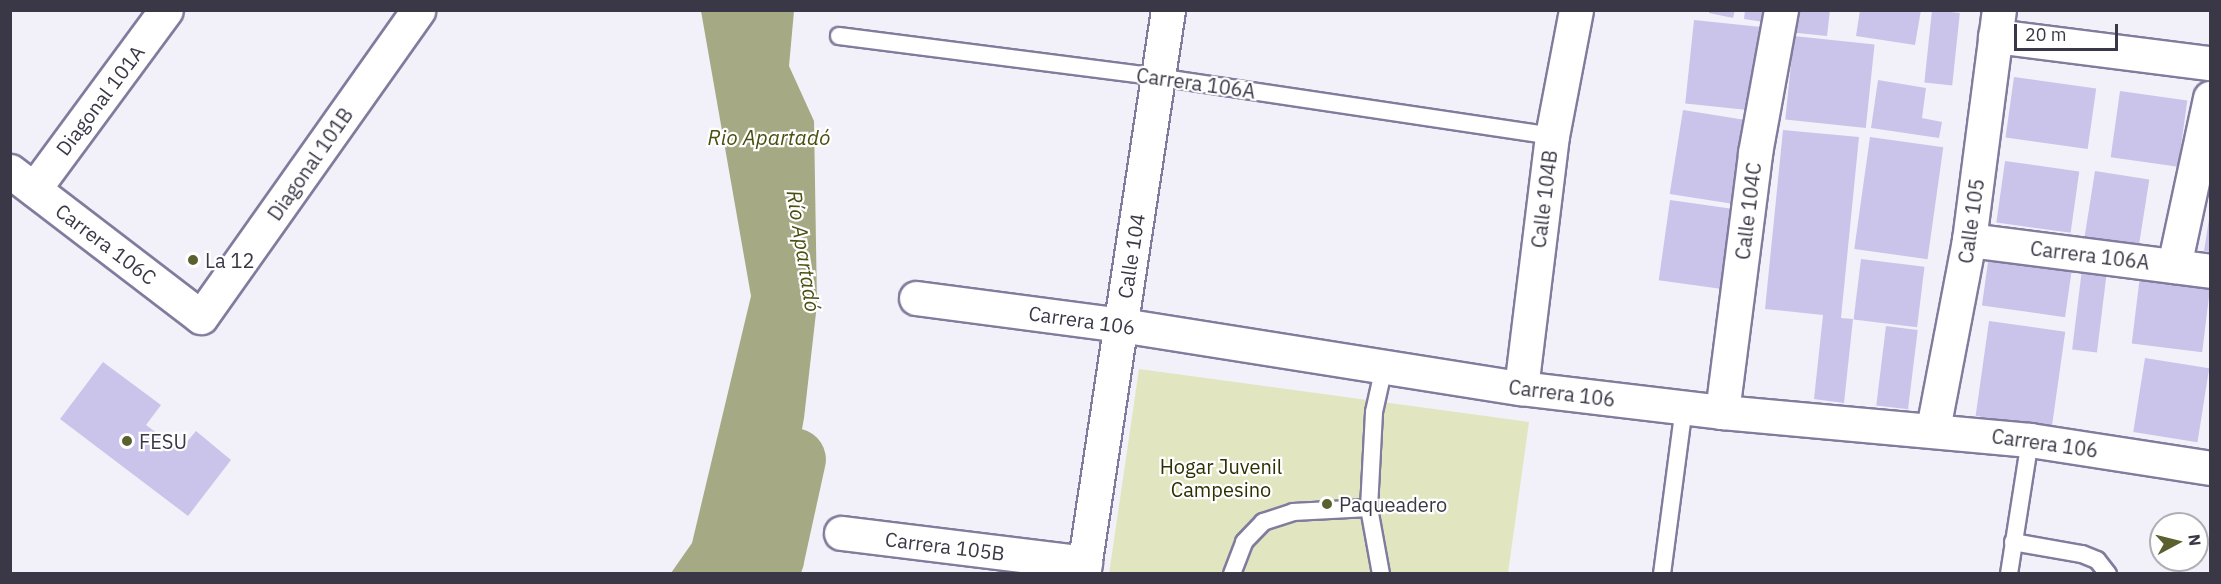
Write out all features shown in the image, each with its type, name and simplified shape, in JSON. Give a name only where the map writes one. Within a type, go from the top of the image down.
[{"type":"street","name":"Diagonal 101A","points":[[22,180],[166,10]]},
{"type":"street","name":"Diagonal 101B","points":[[201,316],[418,10]]},
{"type":"street","name":"Calle 104","points":[[1084,568],[1168,10]]},
{"type":"street","name":"Calle 104B","points":[[1521,388],[1552,136],[1576,10]]},
{"type":"street","name":"Calle 104C","points":[[1722,412],[1755,153],[1781,10]]},
{"type":"street","points":[[1997,23],[2211,63]]},
{"type":"street","name":"Calle 105","points":[[1934,429],[1969,240],[1997,23]]},
{"type":"street","points":[[2174,266],[2211,99]]},
{"type":"street","name":"Carrera 106C","points":[[22,180],[201,316]]},
{"type":"street","name":"Carrera 106A","points":[[1969,240],[2211,271]]},
{"type":"street","name":"Carrera 106","points":[[916,298],[1120,325],[1521,388],[1722,412],[1934,429],[2030,440],[2211,468]]},
{"type":"street","name":"Carrera 105B","points":[[841,533],[1084,568]]},
{"type":"lane","name":"Carrera 106A","points":[[839,36],[1158,77],[1552,136]]},
{"type":"lane","points":[[1381,573],[1369,508],[1374,412],[1384,367]]},
{"type":"lane","points":[[1662,573],[1684,408]]},
{"type":"lane","points":[[2009,573],[2030,440]]},
{"type":"lane","points":[[1232,573],[1244,542],[1263,522],[1293,513],[1369,508]]},
{"type":"lane","points":[[2013,542],[2082,554],[2097,560],[2108,573]]},
{"type":"green space","name":"Hogar Juvenil Campesino","points":[[1139,369],[1529,422],[1508,573],[1109,574]]},
{"type":"water","name":"Rio Apartadó","points":[[701,11],[794,11],[789,66],[814,121],[817,304],[804,418],[786,519],[763,573],[671,573],[692,543],[751,296]]},
{"type":"building","points":[[1709,10],[1735,10],[1733,18],[1709,13]]},
{"type":"building","points":[[1745,10],[1773,10],[1771,23],[1744,19]]},
{"type":"building","points":[[1789,10],[1830,10],[1827,36],[1787,32]]},
{"type":"building","points":[[1860,10],[1921,10],[1915,45],[1856,36]]},
{"type":"building","points":[[1932,10],[1960,13],[1952,86],[1924,83]]},
{"type":"building","points":[[1694,20],[1764,27],[1755,111],[1685,104]]},
{"type":"building","points":[[1794,36],[1875,44],[1866,128],[1785,120]]},
{"type":"building","points":[[2014,77],[2096,89],[2088,149],[2006,137]]},
{"type":"building","points":[[1878,80],[1926,88],[1922,118],[1942,122],[1939,138],[1871,128]]},
{"type":"building","points":[[2120,91],[2187,100],[2178,167],[2111,157]]},
{"type":"building","points":[[1683,110],[1755,121],[1742,205],[1670,194]]},
{"type":"building","points":[[1783,130],[1859,137],[1841,318],[1853,319],[1844,403],[1814,399],[1823,315],[1765,309]]},
{"type":"building","points":[[1870,137],[1943,147],[1928,259],[1854,249]]},
{"type":"building","points":[[2005,161],[2079,171],[2071,233],[1996,222]]},
{"type":"building","points":[[2095,171],[2149,180],[2139,247],[2084,238]]},
{"type":"building","points":[[1670,200],[1742,210],[1731,290],[1659,280]]},
{"type":"building","points":[[2210,219],[2210,252],[2204,251]]},
{"type":"building","points":[[1989,255],[2072,267],[2065,317],[1982,306]]},
{"type":"building","points":[[1861,259],[1925,267],[1917,327],[1854,320]]},
{"type":"building","points":[[2082,269],[2107,272],[2097,352],[2072,349]]},
{"type":"building","points":[[2140,276],[2210,285],[2202,352],[2132,343]]},
{"type":"building","points":[[1989,321],[2065,332],[2052,427],[1976,416]]},
{"type":"building","points":[[1886,326],[1918,330],[1908,409],[1876,405]]},
{"type":"building","points":[[2145,358],[2209,368],[2197,442],[2133,432]]},
{"type":"building","name":"FESU","points":[[103,362],[161,405],[146,425],[180,450],[196,431],[231,460],[188,516],[60,419]]},
{"type":"waterway","name":"Río Apartadó","points":[[766,574],[773,559],[795,459]]},
{"type":"place","name":"La 12","points":[[193,260]]},
{"type":"place","name":"FESU","points":[[127,441]]},
{"type":"place","name":"Paqueadero","points":[[1327,504]]}]
